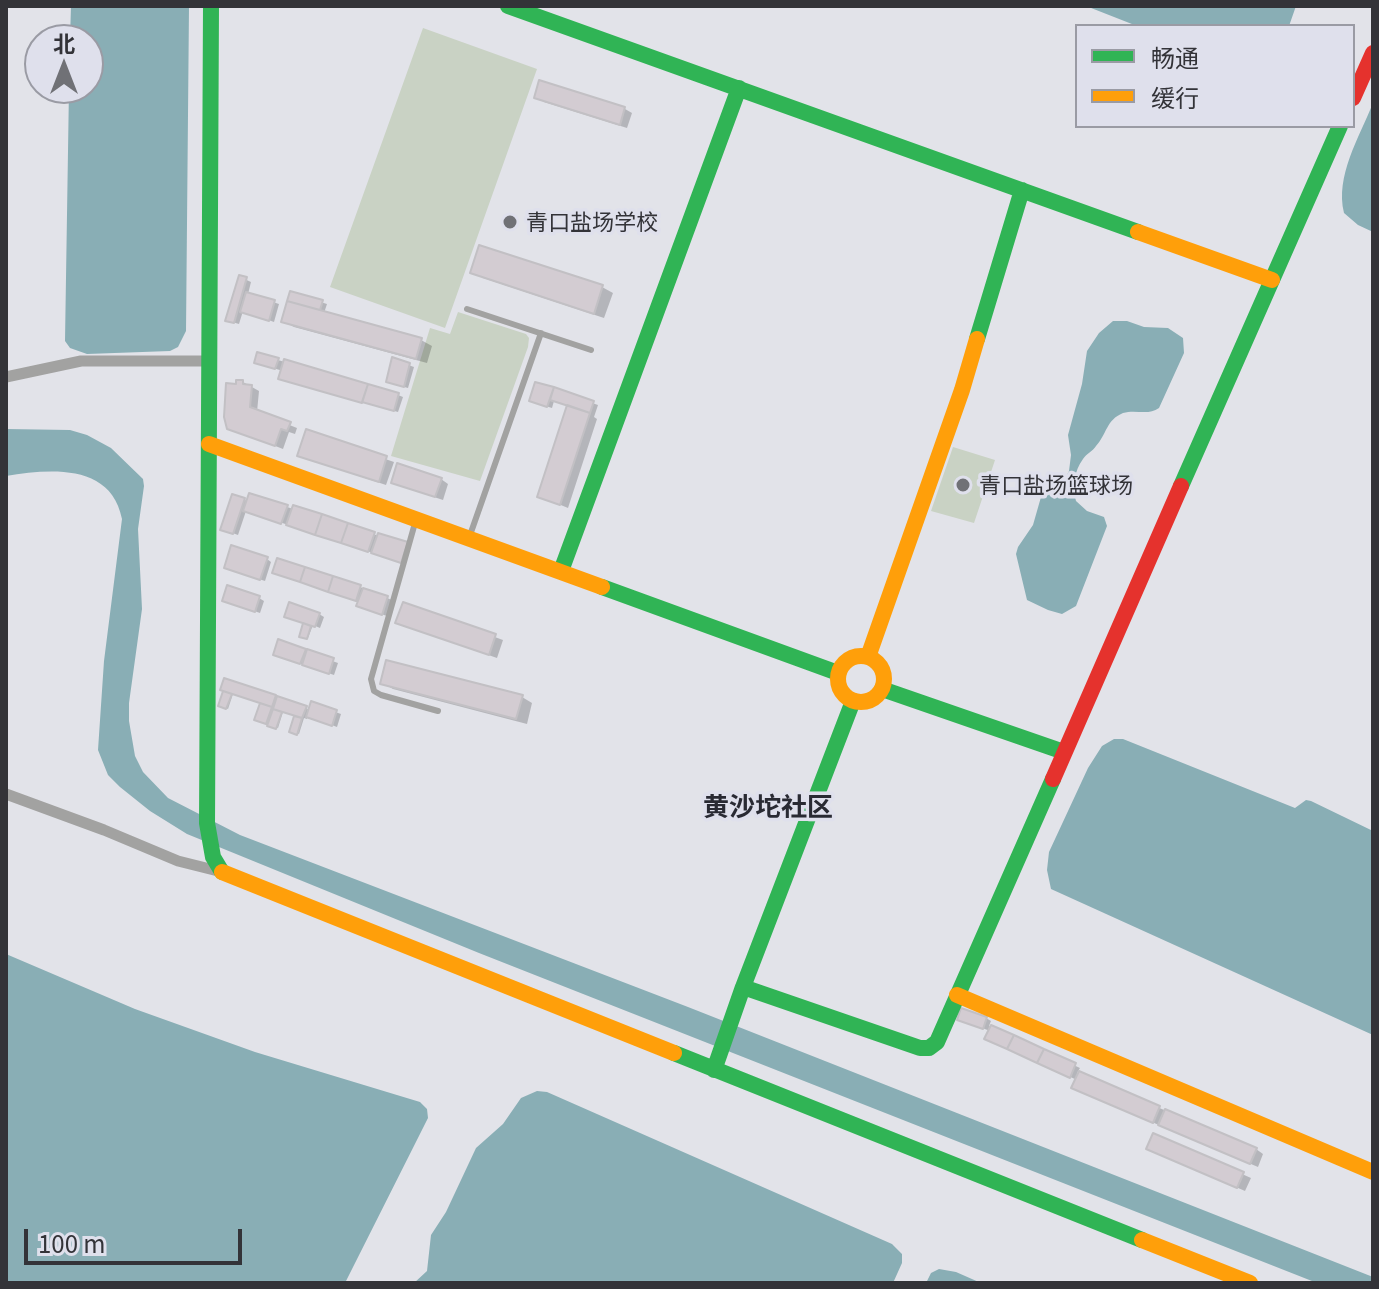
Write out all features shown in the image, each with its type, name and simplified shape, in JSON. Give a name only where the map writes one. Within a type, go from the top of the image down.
[{"type":"street","points":[[211,6],[207,823],[213,857],[222,872]]},
{"type":"street","points":[[508,6],[1272,280]]},
{"type":"street","points":[[1355,94],[1373,53]]},
{"type":"street","points":[[561,571],[739,88]]},
{"type":"street","points":[[743,987],[920,1048],[929,1048],[937,1042],[1339,128]]},
{"type":"street","points":[[868,657],[962,390],[1022,190]]},
{"type":"street","points":[[6,377],[81,361],[209,361]]},
{"type":"street","points":[[209,444],[838,673]]},
{"type":"street","points":[[868,657],[882,669],[882,689],[867,702],[853,701],[842,693],[838,673],[850,659],[868,657]]},
{"type":"street","points":[[882,689],[1064,752]]},
{"type":"street","points":[[714,1070],[853,701]]},
{"type":"street","points":[[6,794],[178,861],[222,872],[1250,1283]]},
{"type":"street","points":[[957,995],[1373,1172]]},
{"type":"lane","points":[[467,309],[591,350]]},
{"type":"lane","points":[[469,538],[541,333]]},
{"type":"lane","points":[[416,519],[371,679],[374,691],[381,695],[438,711]]},
{"type":"green space","points":[[423,28],[537,69],[445,328],[330,287]]},
{"type":"green space","points":[[458,312],[526,334],[529,338],[480,481],[391,456],[430,328],[450,334]]},
{"type":"green space","name":"青口盐场篮球场","points":[[953,447],[995,460],[974,523],[931,511]]},
{"type":"water","points":[[71,6],[189,6],[186,331],[178,347],[170,351],[87,354],[70,348],[65,341],[69,104],[104,104],[104,24],[70,24]]},
{"type":"water","points":[[1086,6],[1296,6],[1290,24],[1132,24]]},
{"type":"water","points":[[1373,103],[1373,232],[1344,213],[1342,199],[1350,157]]},
{"type":"water","points":[[1113,321],[1168,328],[1183,338],[1184,353],[1159,408],[1151,412],[1128,412],[1117,416],[1078,469],[1074,485],[1076,501],[1087,511],[1104,517],[1107,526],[1076,606],[1062,614],[1027,600],[1016,554],[1033,525],[1041,497],[1062,485],[1069,471],[1071,455],[1068,435],[1082,384],[1087,351],[1099,333]]},
{"type":"water","points":[[6,429],[70,430],[87,435],[111,448],[143,479],[138,529],[142,609],[129,721],[135,756],[143,772],[168,798],[240,835],[688,1007],[1373,1277],[1373,1283],[1317,1283],[479,953],[187,834],[150,811],[108,775],[98,750],[104,661],[122,519],[116,501],[92,479],[76,474],[41,472],[6,476]]},
{"type":"water","points":[[1114,739],[1123,739],[1295,808],[1306,800],[1311,801],[1373,831],[1373,1035],[1051,889],[1047,870],[1049,852],[1088,768],[1102,746]]},
{"type":"water","points":[[6,954],[135,1009],[255,1052],[420,1102],[427,1109],[428,1118],[345,1283],[6,1283]]},
{"type":"water","points":[[537,1091],[547,1092],[892,1244],[902,1254],[902,1263],[893,1283],[414,1283],[427,1271],[431,1235],[446,1212],[476,1148],[503,1124],[521,1098]]},
{"type":"water","points":[[939,1269],[956,1272],[981,1283],[926,1283],[931,1273]]},
{"type":"building","points":[[539,80],[625,107],[620,125],[534,98]]},
{"type":"building","points":[[479,245],[603,285],[594,314],[470,273]]},
{"type":"building","points":[[239,275],[247,277],[234,323],[225,321]]},
{"type":"building","points":[[290,291],[323,300],[320,310],[287,301]]},
{"type":"building","points":[[246,292],[275,300],[269,321],[240,312]]},
{"type":"building","points":[[287,301],[422,338],[416,359],[281,322]]},
{"type":"building","points":[[257,352],[279,358],[275,369],[254,363]]},
{"type":"building","points":[[392,357],[410,363],[404,387],[386,382]]},
{"type":"building","points":[[284,359],[368,384],[362,403],[278,379]]},
{"type":"building","points":[[236,380],[252,385],[250,407],[291,422],[287,431],[281,429],[275,446],[227,429],[224,417],[226,383],[236,384]]},
{"type":"building","points":[[535,382],[554,387],[547,407],[529,401]]},
{"type":"building","points":[[368,384],[399,393],[394,411],[362,402]]},
{"type":"building","points":[[554,387],[594,401],[590,413],[550,400]]},
{"type":"building","points":[[567,405],[590,413],[560,505],[537,497]]},
{"type":"building","points":[[306,429],[387,456],[379,482],[297,456]]},
{"type":"building","points":[[397,463],[442,478],[435,497],[391,483]]},
{"type":"building","points":[[249,493],[288,505],[281,524],[243,511]]},
{"type":"building","points":[[232,494],[245,498],[233,534],[220,530]]},
{"type":"building","points":[[293,505],[322,514],[315,535],[286,525]]},
{"type":"building","points":[[322,514],[348,523],[341,543],[315,535]]},
{"type":"building","points":[[348,523],[375,532],[368,552],[341,543]]},
{"type":"building","points":[[378,533],[408,542],[401,563],[371,553]]},
{"type":"building","points":[[231,545],[268,557],[260,580],[224,568]]},
{"type":"building","points":[[277,558],[305,567],[300,582],[272,573]]},
{"type":"building","points":[[305,567],[333,576],[328,592],[300,582]]},
{"type":"building","points":[[333,576],[361,585],[356,601],[328,592]]},
{"type":"building","points":[[227,585],[260,596],[255,612],[222,601]]},
{"type":"building","points":[[363,588],[388,596],[382,615],[356,606]]},
{"type":"building","points":[[289,602],[320,613],[315,627],[284,617]]},
{"type":"building","points":[[403,602],[496,634],[489,655],[395,623]]},
{"type":"building","points":[[303,623],[311,626],[307,639],[299,637]]},
{"type":"building","points":[[278,639],[306,649],[300,664],[273,655]]},
{"type":"building","points":[[307,649],[334,658],[329,674],[302,665]]},
{"type":"building","points":[[386,660],[523,695],[516,719],[380,684]]},
{"type":"building","points":[[224,678],[276,695],[272,707],[220,690]]},
{"type":"building","points":[[223,691],[232,694],[226,709],[218,706]]},
{"type":"building","points":[[277,696],[307,706],[302,718],[273,709]]},
{"type":"building","points":[[311,701],[337,710],[332,726],[306,717]]},
{"type":"building","points":[[260,703],[272,707],[266,724],[254,720]]},
{"type":"building","points":[[273,709],[282,712],[276,729],[267,726]]},
{"type":"building","points":[[294,716],[302,718],[297,735],[289,732]]},
{"type":"building","points":[[961,1008],[987,1017],[983,1029],[957,1020]]},
{"type":"building","points":[[991,1025],[1014,1035],[1007,1049],[984,1039]]},
{"type":"building","points":[[1014,1035],[1044,1049],[1037,1063],[1007,1049]]},
{"type":"building","points":[[1044,1049],[1076,1063],[1070,1078],[1037,1063]]},
{"type":"building","points":[[1079,1071],[1160,1106],[1153,1123],[1071,1088]]},
{"type":"building","points":[[1165,1109],[1257,1148],[1250,1164],[1158,1125]]},
{"type":"building","points":[[1153,1133],[1244,1172],[1237,1188],[1146,1149]]},
{"type":"traffic: fast","points":[[211,6],[207,823],[213,857],[222,872]]},
{"type":"traffic: fast","points":[[508,6],[1138,232]]},
{"type":"traffic: fast","points":[[561,571],[739,88]]},
{"type":"traffic: fast","points":[[1181,486],[1339,128]]},
{"type":"traffic: fast","points":[[977,339],[1022,190]]},
{"type":"traffic: fast","points":[[602,587],[838,673]]},
{"type":"traffic: fast","points":[[882,689],[1064,752]]},
{"type":"traffic: fast","points":[[714,1070],[853,701]]},
{"type":"traffic: fast","points":[[743,987],[920,1048],[929,1048],[937,1042],[1053,779]]},
{"type":"traffic: fast","points":[[674,1053],[1142,1240]]},
{"type":"traffic: slow","points":[[1138,232],[1272,280]]},
{"type":"traffic: slow","points":[[868,657],[977,339]]},
{"type":"traffic: slow","points":[[209,444],[602,587]]},
{"type":"traffic: slow","points":[[861,656],[877,663],[884,679],[877,695],[861,702],[845,695],[838,679],[845,663],[861,656]]},
{"type":"traffic: slow","points":[[222,872],[674,1053]]},
{"type":"traffic: slow","points":[[957,995],[1373,1172]]},
{"type":"traffic: slow","points":[[1142,1240],[1250,1283]]},
{"type":"traffic: jam","points":[[1355,94],[1373,53]]},
{"type":"traffic: jam","points":[[1053,779],[1181,486]]},
{"type":"place","name":"青口盐场学校","points":[[510,222]]},
{"type":"place","name":"青口盐场篮球场","points":[[963,485]]},
{"type":"district","name":"黄沙坨社区","points":[[768,806]]}]
